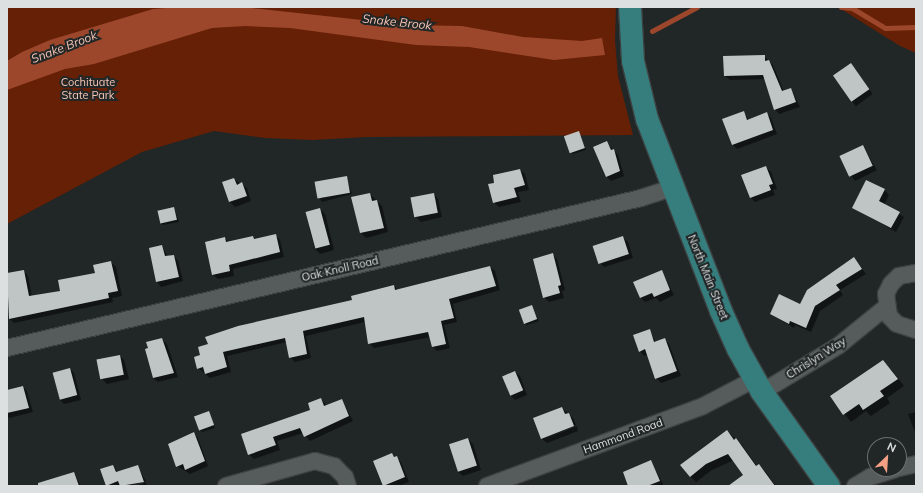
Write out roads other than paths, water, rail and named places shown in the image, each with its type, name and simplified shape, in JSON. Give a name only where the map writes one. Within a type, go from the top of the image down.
[{"type":"main road","name":"North Main Street","points":[[630,7],[631,47],[643,105],[672,188],[730,331],[759,385],[829,486]]},
{"type":"street","name":"Oak Knoll Road","points":[[7,348],[633,200],[672,188]]},
{"type":"street","points":[[916,273],[900,276],[891,284],[886,294],[886,307],[897,324],[916,330]]},
{"type":"street","name":"Chrislyn Way","points":[[759,385],[838,346],[886,307]]},
{"type":"street","name":"Hammond Road","points":[[487,486],[759,385]]},
{"type":"street","points":[[226,486],[315,461],[334,466],[344,477],[348,486]]},
{"type":"street","points":[[855,486],[870,477]]},
{"type":"water","points":[[179,7],[243,7],[408,25],[462,26],[523,37],[582,41],[602,38],[605,55],[554,60],[469,47],[416,45],[290,28],[245,26],[212,28],[94,64],[65,69],[7,90],[7,61],[22,52],[50,40],[153,9]]},
{"type":"waterway","name":"Snake Brook","points":[[652,31],[697,7]]},
{"type":"waterway","name":"Snake Brook","points":[[841,7],[852,8],[885,28],[916,27]]},
{"type":"park label","name":"Cochituate State Park","points":[[88,89]]}]
